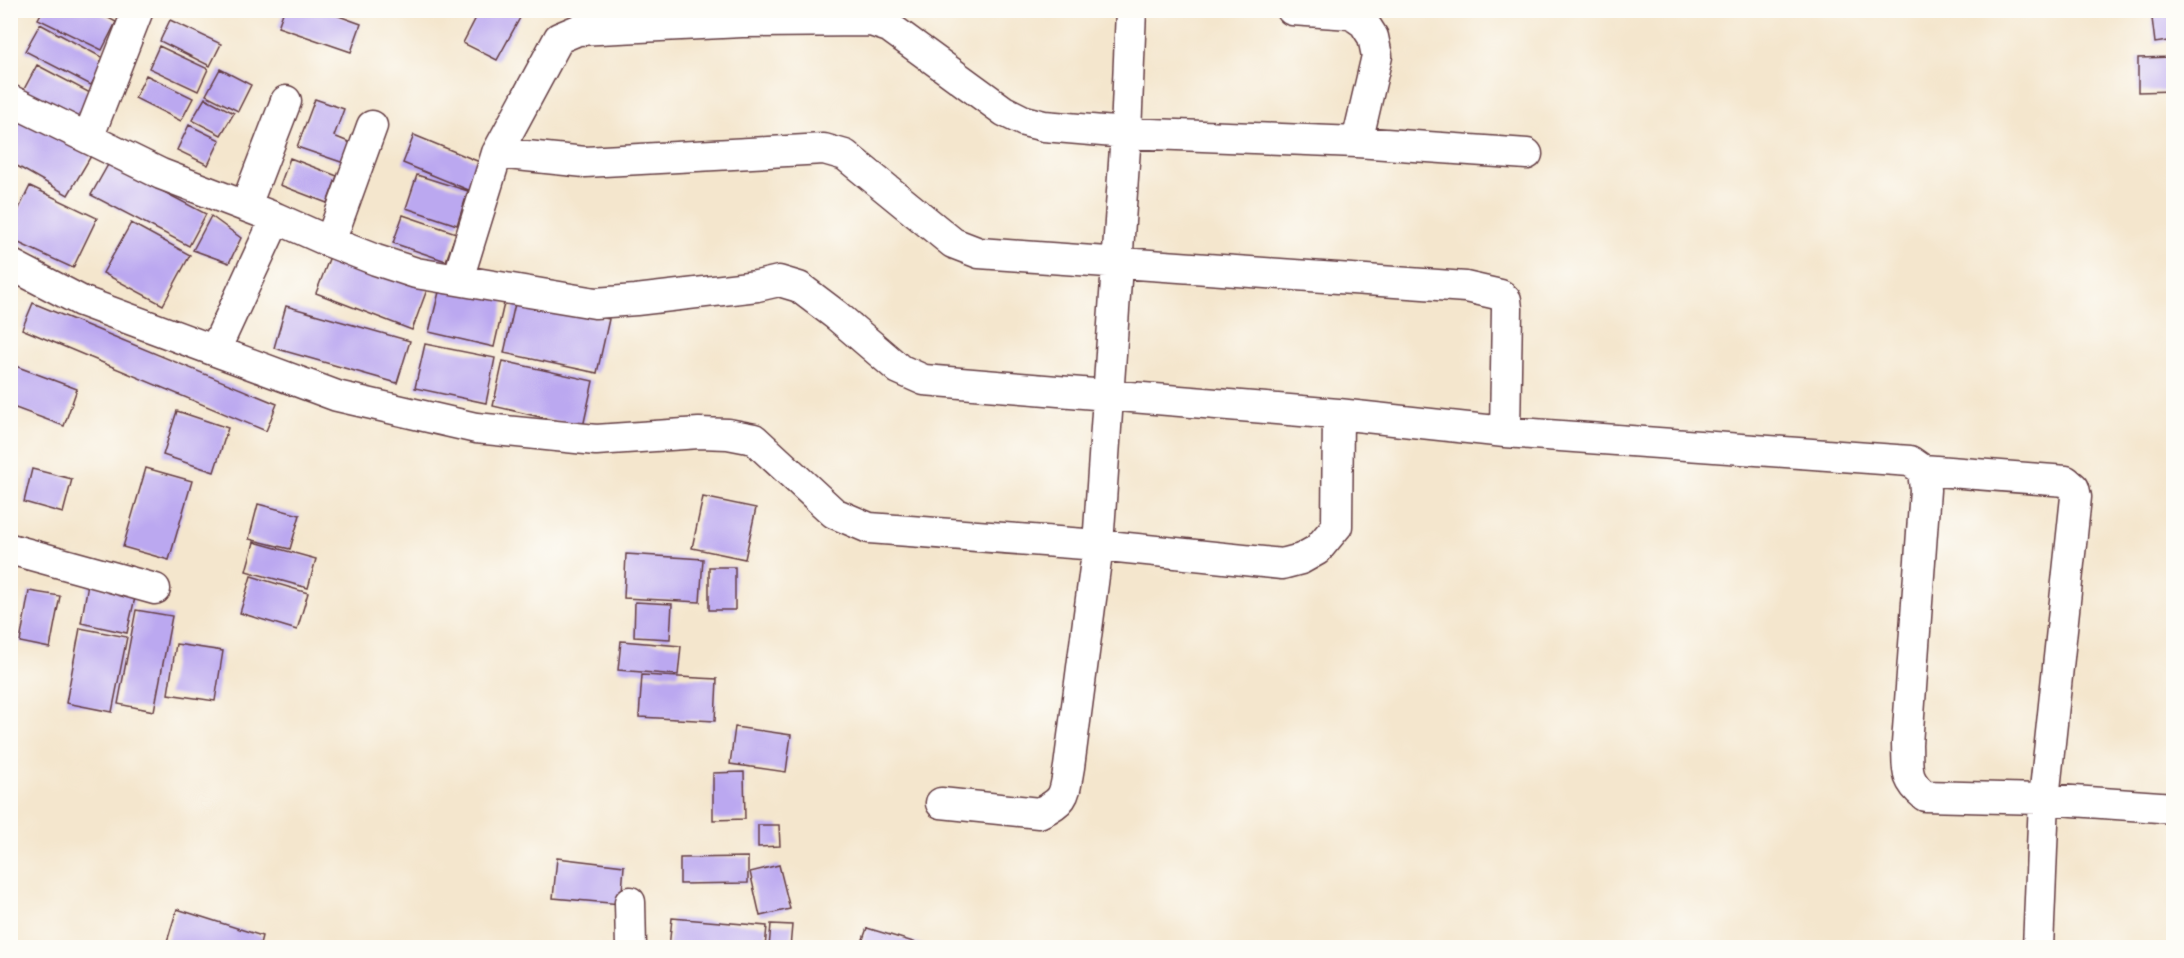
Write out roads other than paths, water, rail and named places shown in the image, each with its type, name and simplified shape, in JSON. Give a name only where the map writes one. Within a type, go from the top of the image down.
[{"type":"street","points":[[88,138],[138,10]]},
{"type":"street","points":[[941,803],[1039,813],[1053,807],[1063,797],[1069,767],[1098,545],[1126,133],[1131,10]]},
{"type":"street","points":[[1292,10],[1351,14],[1364,23],[1373,37],[1377,56],[1357,142]]},
{"type":"street","points":[[458,279],[496,153],[559,38],[578,30],[594,28],[744,16],[872,16],[1004,111],[1024,121],[1044,126],[1126,133],[1357,142],[1527,154]]},
{"type":"street","points":[[10,100],[161,174],[246,205],[330,243],[416,273],[595,303],[758,286],[779,281],[799,287],[836,315],[899,369],[924,380],[1338,414],[1505,432],[1910,461],[1923,470],[2066,481],[2073,488],[2076,497],[2044,799],[2038,948]]},
{"type":"street","points":[[246,205],[286,101]]},
{"type":"street","points":[[330,243],[372,126]]},
{"type":"street","points":[[496,153],[585,162],[824,149],[845,155],[953,243],[979,253],[1466,287],[1501,295],[1506,300],[1507,309],[1505,432]]},
{"type":"street","points":[[214,350],[276,218]]},
{"type":"street","points":[[10,264],[81,301],[337,396],[476,429],[596,440],[699,433],[728,434],[754,439],[834,513],[869,528],[1098,545],[1282,564],[1301,559],[1317,550],[1337,526],[1338,414]]},
{"type":"street","points":[[1923,470],[1925,490],[1907,744],[1908,773],[1914,787],[1925,796],[2044,799],[2174,808]]},
{"type":"street","points":[[10,549],[155,589]]},
{"type":"street","points":[[630,902],[631,948]]}]
